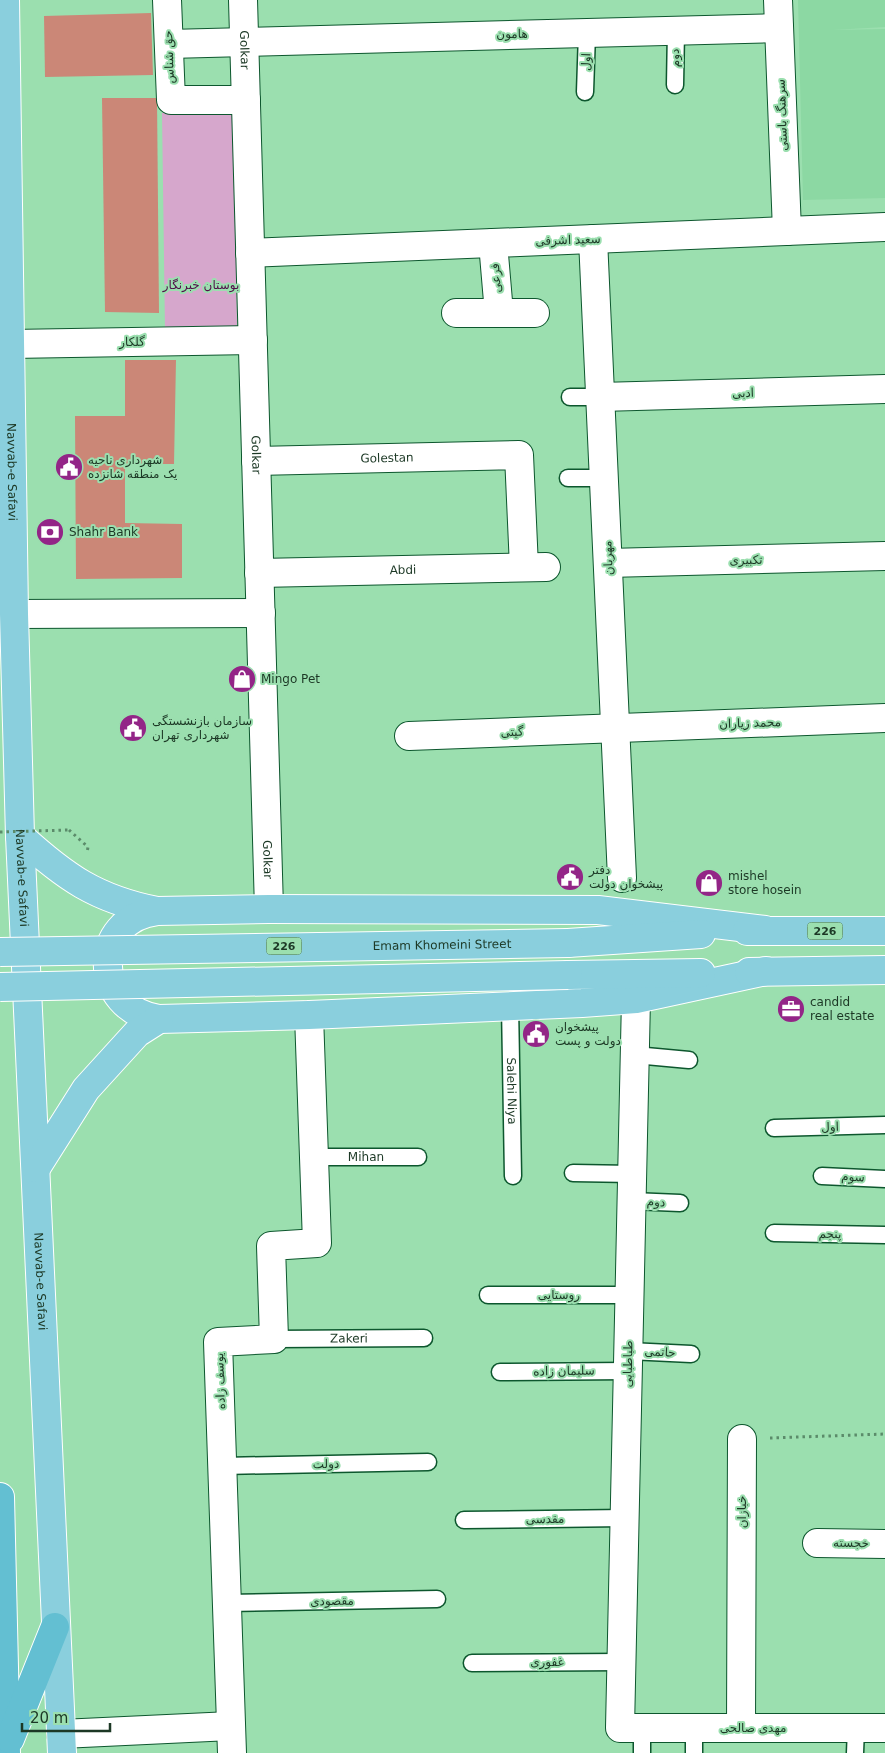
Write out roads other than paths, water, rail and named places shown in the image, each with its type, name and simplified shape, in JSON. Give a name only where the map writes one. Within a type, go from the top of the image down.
[{"type":"highway","points":[[0,1497],[6,1751]]},
{"type":"highway","points":[[6,1751],[55,1627]]},
{"type":"main road","name":"Navvab-e Safavi","points":[[5,0],[14,614],[10,834],[36,1168],[61,1744]]},
{"type":"main road","points":[[10,834],[80,884],[117,900],[157,911]]},
{"type":"main road","points":[[765,930],[598,910],[269,909],[157,911],[146,912],[136,916],[119,930],[109,949],[107,970],[114,991],[124,1004],[137,1013],[158,1019],[309,1015],[636,999],[766,971]]},
{"type":"main road","name":"Emam Khomeini Street","points":[[0,952],[568,942],[765,930],[885,931]]},
{"type":"main road","points":[[0,987],[885,970]]},
{"type":"main road","points":[[36,1168],[86,1089],[137,1034],[158,1019]]},
{"type":"street","name":"حق شناس","points":[[167,0],[171,100],[246,100]]},
{"type":"street","name":"Golkar","points":[[243,0],[269,909]]},
{"type":"street","name":"سرهنگ باستی","points":[[778,0],[787,231]]},
{"type":"street","name":"هامون","points":[[169,44],[779,28]]},
{"type":"street","name":"سعید اشرفی","points":[[250,253],[885,227]]},
{"type":"street","name":"مهربان","points":[[593,239],[622,878]]},
{"type":"street","name":"فرعی","points":[[493,243],[499,313]]},
{"type":"street","points":[[456,313],[535,313]]},
{"type":"street","name":"گلکار","points":[[11,344],[253,340]]},
{"type":"street","name":"ادبی","points":[[600,397],[885,389]]},
{"type":"street","name":"Golestan","points":[[256,461],[519,455],[535,567]]},
{"type":"street","name":"تکبیری","points":[[608,563],[885,556]]},
{"type":"street","name":"Abdi","points":[[260,573],[535,567]]},
{"type":"street","points":[[14,614],[260,613]]},
{"type":"street","name":"محمد زیاران","points":[[615,728],[885,718]]},
{"type":"street","name":"گیتی","points":[[409,736],[615,728]]},
{"type":"street","name":"طباطبایی","points":[[635,1736],[622,1662],[636,999]]},
{"type":"street","points":[[274,1340],[271,1246],[317,1243],[309,1015]]},
{"type":"street","name":"یوسف زاده","points":[[232,1753],[218,1342],[274,1340]]},
{"type":"street","name":"خبازان","points":[[741,1728],[742,1439]]},
{"type":"street","name":"خجسته","points":[[817,1543],[885,1544]]},
{"type":"street","points":[[61,1744],[232,1726]]},
{"type":"street","name":"مهدی صالحی","points":[[635,1736],[694,1741],[741,1728],[856,1740],[885,1728]]},
{"type":"lane","name":"دوم","points":[[675,85],[676,30]]},
{"type":"lane","name":"اول","points":[[585,92],[586,32]]},
{"type":"lane","points":[[570,397],[600,397]]},
{"type":"lane","points":[[568,478],[604,478]]},
{"type":"lane","name":"Salehi Niya","points":[[510,1006],[513,1176]]},
{"type":"lane","points":[[635,1055],[689,1060]]},
{"type":"lane","name":"اول","points":[[774,1128],[885,1125]]},
{"type":"lane","name":"Mihan","points":[[314,1157],[418,1157]]},
{"type":"lane","points":[[573,1173],[633,1174]]},
{"type":"lane","name":"سوم","points":[[822,1176],[885,1179]]},
{"type":"lane","name":"دوم","points":[[632,1201],[680,1203]]},
{"type":"lane","name":"پنجم","points":[[774,1233],[885,1235]]},
{"type":"lane","name":"روستایی","points":[[488,1295],[630,1294]]},
{"type":"lane","name":"Zakeri","points":[[274,1340],[424,1338]]},
{"type":"lane","name":"حاتمی","points":[[628,1361],[691,1354]]},
{"type":"lane","name":"سلیمان زاده","points":[[500,1372],[628,1361]]},
{"type":"lane","name":"دولت","points":[[223,1466],[428,1462]]},
{"type":"lane","name":"مقدسی","points":[[464,1520],[625,1518]]},
{"type":"lane","name":"مقصودی","points":[[227,1603],[437,1599]]},
{"type":"lane","name":"غفوری","points":[[472,1663],[622,1662]]},
{"type":"place","name":"شهرداری ناحیه یک منطقه شانزده","points":[[69,467]]},
{"type":"place","name":"Shahr Bank","points":[[50,532]]},
{"type":"place","name":"Mingo Pet","points":[[242,679]]},
{"type":"place","name":"سازمان بازنشستگی شهرداری تهران","points":[[133,728]]},
{"type":"place","name":"دفتر پیشخوان دولت","points":[[570,877]]},
{"type":"place","name":"mishel store hosein","points":[[709,883]]},
{"type":"place","name":"candid real estate","points":[[791,1009]]},
{"type":"place","name":"پیشخوان دولت و پست","points":[[536,1034]]},
{"type":"park label","name":"بوستان خبرنگار","points":[[201,285]]}]
